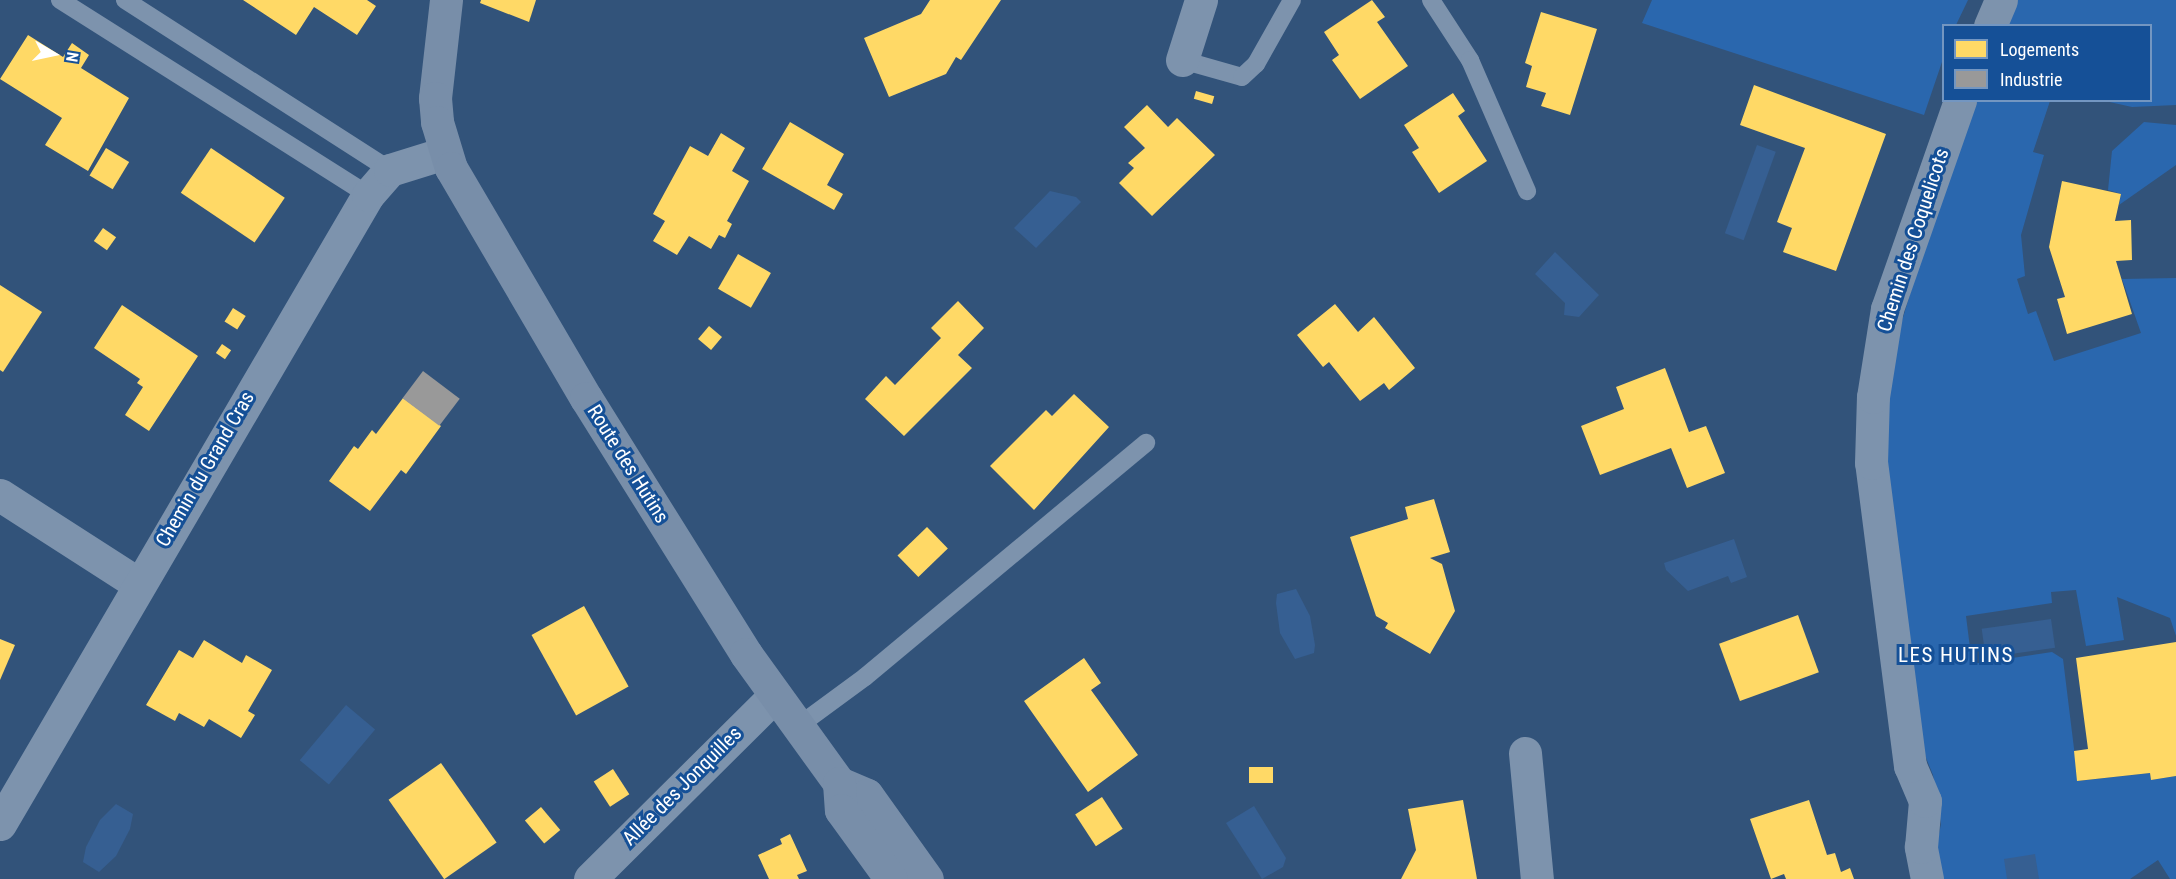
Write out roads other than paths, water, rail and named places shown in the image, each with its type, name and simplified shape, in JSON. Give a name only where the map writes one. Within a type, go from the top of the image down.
[{"type":"street","name":"Route des Hutins","points":[[446,0],[435,82],[437,122],[446,153],[586,398],[776,696],[839,783],[867,795],[927,879]]},
{"type":"street","points":[[1182,60],[1201,0]]},
{"type":"street","points":[[1991,24],[2001,0]]},
{"type":"street","name":"Chemin des Coquelicots","points":[[1927,879],[1921,847],[1925,801],[1910,766],[1870,463],[1873,397],[1887,309],[1959,102]]},
{"type":"street","points":[[390,170],[446,153]]},
{"type":"street","name":"Chemin du Grand Cras","points":[[0,824],[137,583],[368,195],[390,170]]},
{"type":"street","points":[[0,495],[137,583]]},
{"type":"street","name":"Allée des Jonquilles","points":[[590,879],[776,696]]},
{"type":"street","points":[[1526,753],[1537,879]]},
{"type":"street","points":[[839,783],[841,810],[891,879]]},
{"type":"lane","points":[[60,0],[368,195]]},
{"type":"lane","points":[[125,0],[390,170]]},
{"type":"lane","points":[[1182,60],[1242,76],[1256,64],[1292,0]]},
{"type":"lane","points":[[1431,0],[1470,60],[1527,191]]},
{"type":"lane","points":[[797,727],[865,677],[1146,443]]},
{"type":"district","name":"LES HUTINS","points":[[1956,655]]}]
